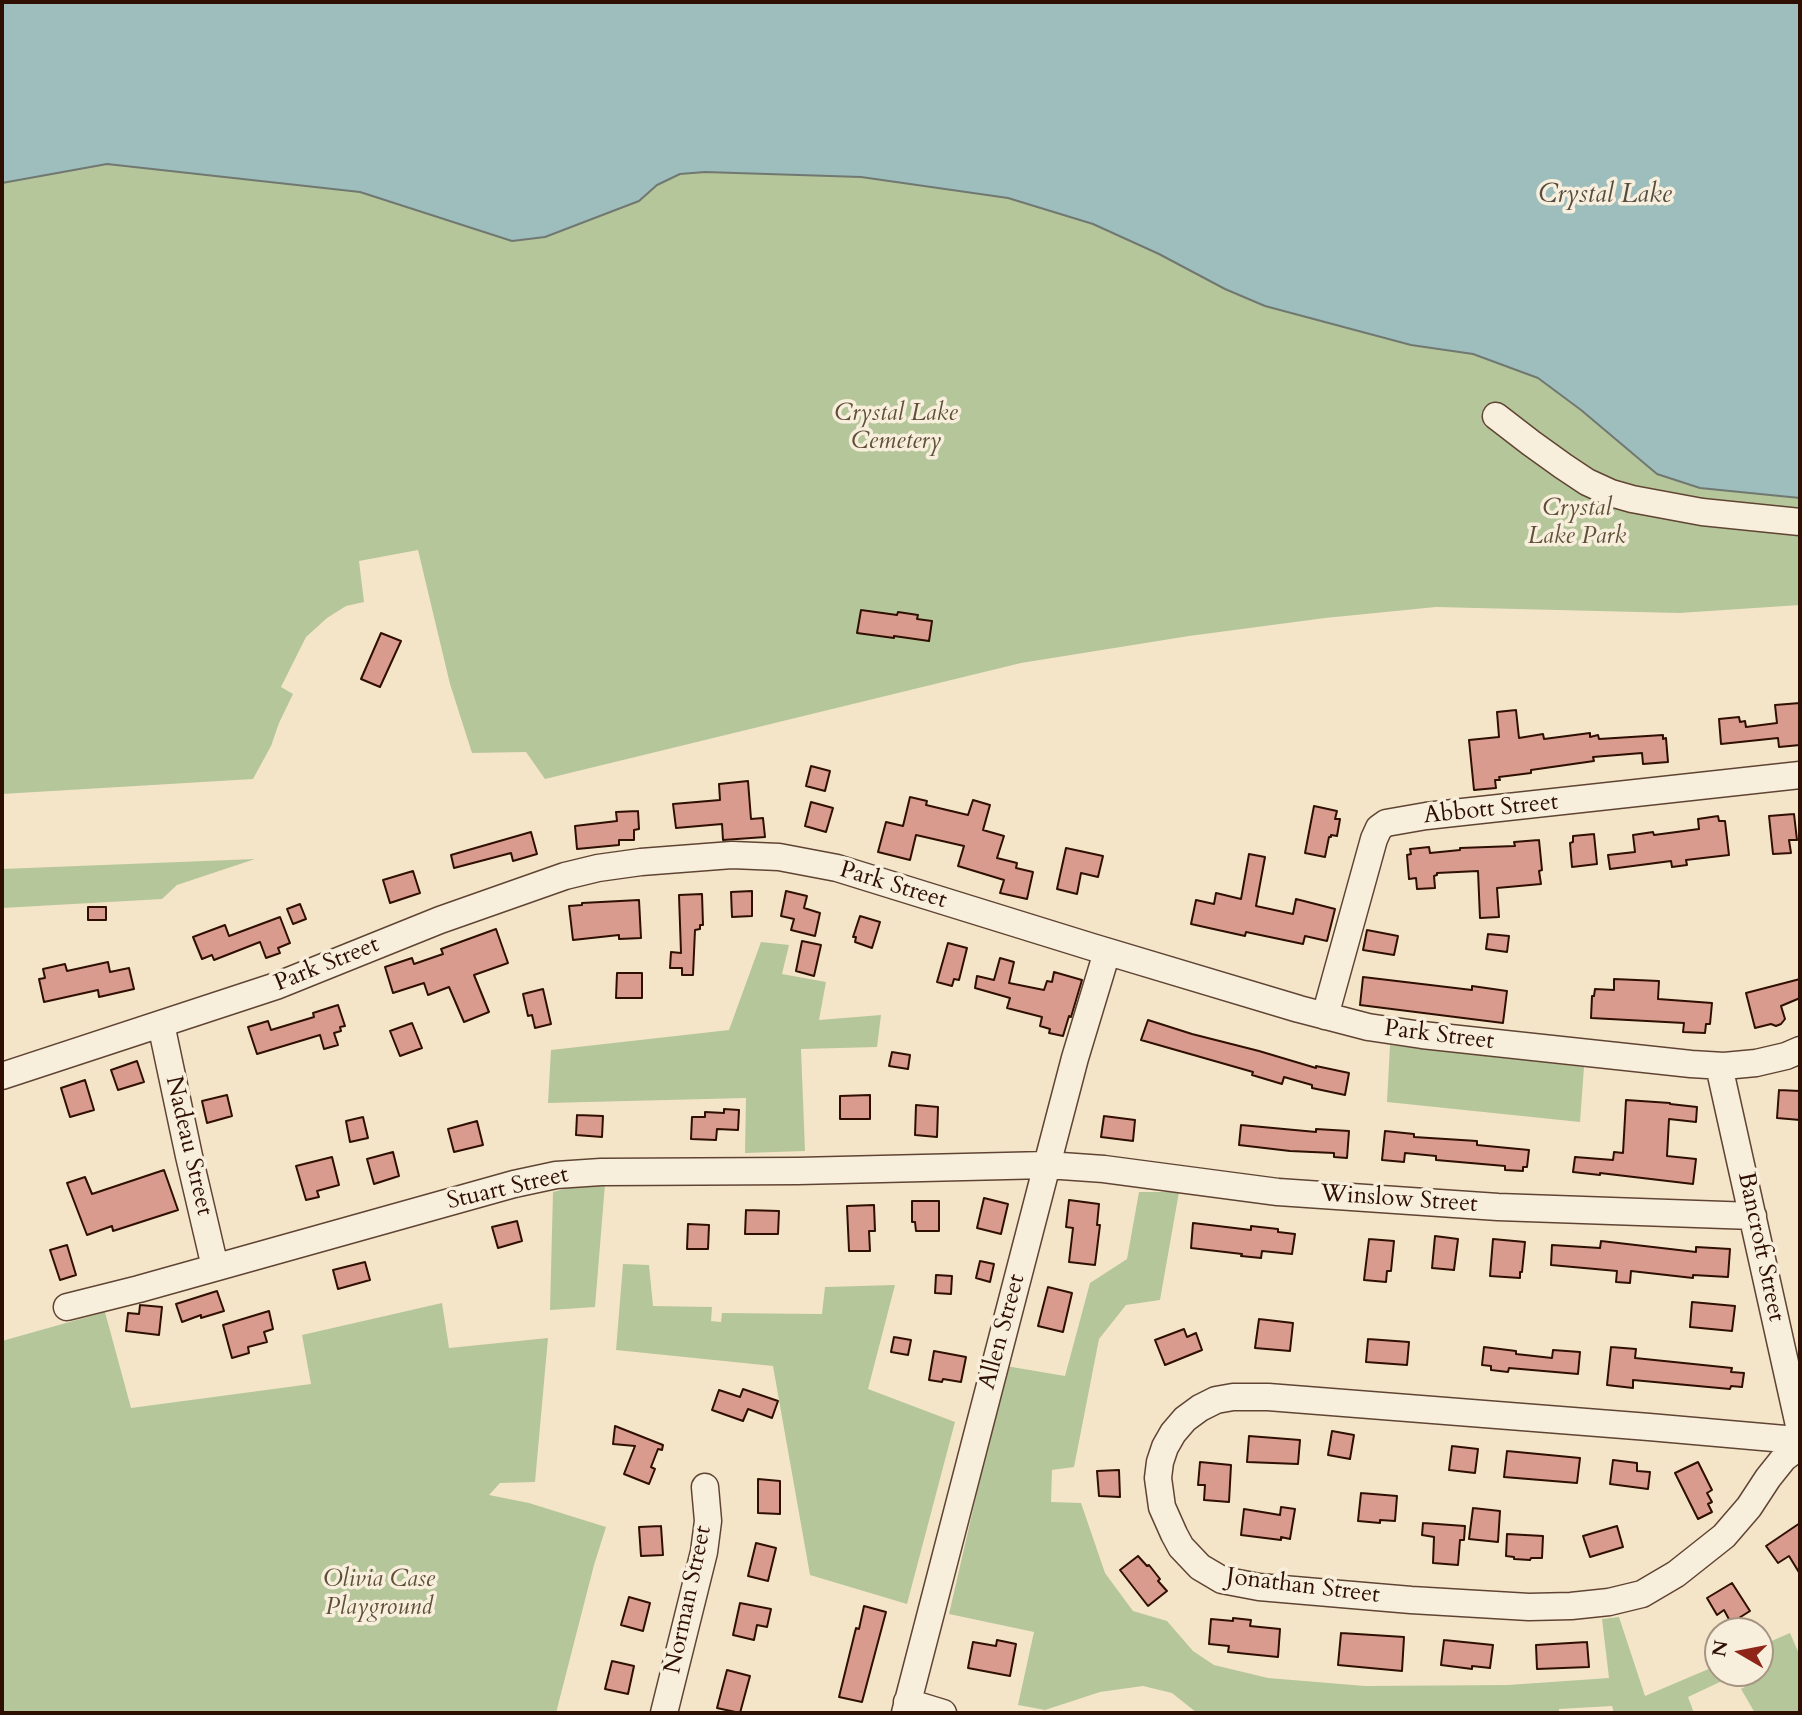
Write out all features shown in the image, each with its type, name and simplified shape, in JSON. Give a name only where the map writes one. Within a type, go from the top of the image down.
[{"type":"street","points":[[1496,416],[1563,466],[1587,482],[1611,493],[1702,512],[1800,522]]},
{"type":"street","name":"Abbott Street","points":[[1325,1016],[1374,839],[1379,828],[1386,823],[1426,816],[1800,775]]},
{"type":"street","name":"Park Street","points":[[2,1076],[276,986],[440,920],[577,873],[641,862],[732,855],[779,857],[837,869],[1107,952],[1367,1027],[1719,1066],[1756,1063],[1800,1050]]},
{"type":"street","name":"Allen Street","points":[[906,1708],[1046,1165],[1107,952]]},
{"type":"street","name":"Nadeau Street","points":[[161,1024],[215,1268]]},
{"type":"street","name":"Bancroft Street","points":[[1719,1066],[1800,1430]]},
{"type":"street","name":"Winslow Street","points":[[1046,1165],[1104,1169],[1278,1192],[1498,1207],[1754,1216]]},
{"type":"street","name":"Stuart Street","points":[[67,1307],[497,1188],[556,1175],[1046,1165]]},
{"type":"street","name":"Jonathan Street","points":[[1233,1397],[1268,1397],[1649,1427],[1785,1439],[1800,1444],[1784,1458],[1731,1529],[1676,1574],[1642,1594],[1609,1602],[1571,1606],[1529,1607],[1411,1600],[1259,1587],[1222,1580],[1200,1567],[1181,1548],[1162,1507],[1158,1478],[1165,1447],[1185,1419],[1216,1400],[1233,1397]]},
{"type":"street","name":"Norman Street","points":[[664,1713],[704,1552],[708,1521],[705,1487]]},
{"type":"street","points":[[906,1708],[943,1713]]},
{"type":"green space","points":[[107,164],[360,192],[512,241],[545,237],[639,201],[657,185],[680,174],[705,172],[861,177],[1008,198],[1093,224],[1265,306],[1411,345],[1473,354],[1538,378],[1657,474],[1800,498],[1800,605],[1679,613],[1436,607],[1189,636],[1021,663],[545,779],[526,752],[472,753],[450,684],[418,550],[359,561],[364,602],[346,606],[327,618],[306,637],[281,687],[293,694],[271,746],[253,779],[2,794],[2,183]]},
{"type":"green space","points":[[255,859],[177,885],[162,899],[2,908],[2,869]]},
{"type":"green space","points":[[761,942],[789,945],[782,974],[826,982],[819,1020],[881,1015],[877,1047],[801,1049],[805,1151],[745,1153],[746,1098],[548,1103],[551,1050],[729,1030]]},
{"type":"green space","points":[[1390,1045],[1584,1067],[1580,1122],[1387,1102]]},
{"type":"green space","points":[[605,1184],[595,1307],[550,1310],[553,1192],[576,1186]]},
{"type":"green space","points":[[1139,1192],[1179,1192],[1160,1300],[1126,1305],[1099,1339],[1074,1467],[1052,1470],[1051,1502],[1081,1503],[1105,1573],[1133,1611],[1167,1621],[1193,1651],[1214,1665],[1268,1678],[1365,1686],[1508,1685],[1609,1678],[1602,1619],[1619,1617],[1645,1696],[1704,1671],[1704,1687],[1709,1687],[1688,1697],[1694,1713],[1614,1713],[1612,1706],[1559,1709],[1559,1713],[1197,1713],[1172,1693],[1143,1686],[1100,1692],[1045,1710],[1018,1705],[1034,1632],[949,1614],[1006,1366],[1065,1376],[1090,1283],[1127,1259]]},
{"type":"green space","points":[[623,1264],[649,1265],[653,1306],[712,1307],[711,1321],[721,1322],[722,1313],[822,1314],[825,1287],[895,1285],[868,1389],[955,1422],[907,1604],[810,1575],[773,1366],[616,1350]]},
{"type":"green space","name":"Olivia Case Playground","points":[[442,1303],[449,1348],[548,1338],[535,1482],[500,1483],[489,1495],[529,1503],[606,1527],[556,1713],[2,1713],[2,1341],[105,1312],[131,1408],[311,1384],[302,1335]]},
{"type":"green space","points":[[1790,1633],[1800,1656],[1800,1713],[1755,1713],[1741,1689],[1774,1687],[1774,1640]]},
{"type":"water","name":"Crystal Lake","points":[[2,2],[1800,2],[1800,498],[1700,488],[1657,474],[1538,378],[1473,354],[1411,345],[1265,306],[1093,224],[1008,198],[861,177],[705,172],[680,174],[657,185],[639,201],[545,237],[512,241],[360,192],[107,164],[2,183]]},
{"type":"building","points":[[861,610],[918,615],[917,619],[932,621],[929,641],[857,633]]},
{"type":"building","points":[[381,633],[401,641],[380,687],[361,679]]},
{"type":"building","points":[[1800,703],[1800,745],[1779,747],[1778,738],[1721,744],[1719,719],[1739,717],[1740,722],[1745,721],[1746,727],[1777,723],[1775,705]]},
{"type":"building","points":[[1516,710],[1519,738],[1543,734],[1544,739],[1590,733],[1590,737],[1598,735],[1599,739],[1663,735],[1663,739],[1666,738],[1668,762],[1643,764],[1642,753],[1593,757],[1594,761],[1499,777],[1500,780],[1495,780],[1496,788],[1474,790],[1469,740],[1499,737],[1497,712]]},
{"type":"building","points":[[811,766],[830,771],[825,791],[806,786]]},
{"type":"building","points":[[748,781],[751,819],[763,818],[765,837],[723,840],[722,824],[676,828],[673,804],[720,800],[719,784]]},
{"type":"building","points":[[910,797],[927,801],[926,805],[968,815],[973,800],[990,805],[983,830],[1004,836],[997,858],[1017,863],[1016,868],[1033,872],[1027,899],[1000,893],[1004,880],[958,866],[964,846],[916,835],[910,860],[878,852],[886,822],[903,826]]},
{"type":"building","points":[[811,802],[833,808],[826,832],[805,826]]},
{"type":"building","points":[[1314,806],[1337,811],[1335,819],[1340,819],[1337,836],[1329,837],[1325,857],[1305,853]]},
{"type":"building","points":[[638,811],[639,829],[634,830],[634,840],[619,840],[619,845],[577,849],[575,826],[617,821],[616,812]]},
{"type":"building","points":[[1794,814],[1797,840],[1789,840],[1791,853],[1773,854],[1769,816]]},
{"type":"building","points":[[1718,816],[1719,821],[1725,821],[1729,855],[1686,860],[1687,865],[1672,867],[1671,861],[1610,869],[1608,855],[1635,852],[1633,835],[1699,829],[1698,819]]},
{"type":"building","points":[[531,832],[537,854],[513,861],[511,853],[454,868],[451,855]]},
{"type":"building","points":[[1594,834],[1597,864],[1572,867],[1570,843],[1573,842],[1573,836]]},
{"type":"building","points":[[1539,840],[1541,884],[1497,888],[1499,917],[1480,918],[1478,871],[1437,873],[1434,876],[1435,888],[1417,889],[1416,878],[1409,879],[1407,855],[1411,854],[1410,849],[1429,847],[1430,853],[1460,848],[1515,846],[1514,842]]},
{"type":"building","points":[[1066,848],[1103,856],[1098,877],[1081,873],[1077,894],[1057,889]]},
{"type":"building","points":[[1249,854],[1265,857],[1256,906],[1293,914],[1296,899],[1335,909],[1327,941],[1305,936],[1303,944],[1246,932],[1245,936],[1191,924],[1196,900],[1214,904],[1216,893],[1241,899]]},
{"type":"building","points":[[413,871],[420,893],[390,903],[383,880]]},
{"type":"building","points":[[752,891],[752,916],[732,917],[731,892]]},
{"type":"building","points":[[786,891],[807,896],[804,908],[820,913],[815,936],[791,930],[794,919],[781,916]]},
{"type":"building","points":[[702,894],[703,925],[695,930],[693,975],[682,975],[682,968],[670,968],[671,952],[681,953],[679,895]]},
{"type":"building","points":[[639,900],[641,938],[619,939],[619,935],[573,940],[569,906]]},
{"type":"building","points":[[300,904],[306,919],[293,924],[287,909]]},
{"type":"building","points":[[88,907],[106,907],[106,920],[88,920]]},
{"type":"building","points":[[860,916],[880,922],[872,948],[855,942],[856,937],[853,937]]},
{"type":"building","points":[[280,917],[290,943],[278,948],[280,953],[266,958],[260,942],[214,960],[212,955],[202,959],[193,937],[225,925],[229,936]]},
{"type":"building","points":[[496,929],[508,963],[474,975],[489,1012],[464,1022],[449,987],[428,995],[424,983],[393,993],[385,967],[412,958],[414,964],[443,954],[441,949]]},
{"type":"building","points":[[1367,930],[1398,936],[1394,955],[1363,950]]},
{"type":"building","points":[[1488,934],[1509,936],[1507,952],[1486,949]]},
{"type":"building","points":[[802,941],[821,945],[814,976],[796,971]]},
{"type":"building","points":[[948,943],[967,948],[959,980],[954,979],[952,986],[937,982]]},
{"type":"building","points":[[1000,958],[1014,962],[1009,983],[1044,990],[1047,981],[1052,982],[1054,972],[1082,980],[1063,1036],[1049,1033],[1050,1029],[1040,1026],[1042,1017],[1007,1008],[1010,998],[975,988],[977,976],[994,980]]},
{"type":"building","points":[[108,962],[110,972],[129,968],[134,989],[99,997],[98,990],[44,1002],[39,979],[45,978],[43,969],[65,964],[67,971]]},
{"type":"building","points":[[617,973],[642,973],[642,998],[616,998]]},
{"type":"building","points":[[1363,977],[1472,990],[1472,986],[1507,991],[1503,1023],[1360,1005]]},
{"type":"building","points":[[1614,979],[1659,981],[1658,999],[1712,1003],[1710,1024],[1706,1024],[1705,1033],[1683,1032],[1684,1023],[1591,1018],[1595,989],[1614,990]]},
{"type":"building","points":[[1800,979],[1800,998],[1781,1006],[1785,1019],[1781,1024],[1755,1028],[1746,993]]},
{"type":"building","points":[[543,989],[551,1024],[535,1028],[532,1015],[528,1016],[523,994]]},
{"type":"building","points":[[338,1005],[345,1026],[334,1033],[338,1045],[324,1049],[320,1035],[257,1054],[248,1027],[268,1021],[271,1030],[314,1017],[313,1013]]},
{"type":"building","points":[[1148,1020],[1316,1068],[1349,1073],[1345,1095],[1312,1088],[1312,1085],[1284,1077],[1282,1084],[1252,1075],[1253,1072],[1141,1040]]},
{"type":"building","points":[[412,1023],[422,1048],[400,1056],[390,1031]]},
{"type":"building","points":[[892,1052],[910,1055],[908,1069],[889,1066]]},
{"type":"building","points":[[137,1061],[144,1082],[118,1090],[111,1070]]},
{"type":"building","points":[[85,1080],[94,1110],[70,1117],[61,1088]]},
{"type":"building","points":[[1779,1090],[1800,1091],[1800,1120],[1777,1118]]},
{"type":"building","points":[[227,1095],[232,1116],[207,1123],[202,1101]]},
{"type":"building","points":[[870,1095],[870,1119],[840,1119],[840,1096]]},
{"type":"building","points":[[1626,1100],[1697,1107],[1696,1122],[1669,1119],[1667,1156],[1696,1159],[1693,1184],[1573,1172],[1575,1157],[1613,1160],[1614,1152],[1623,1153]]},
{"type":"building","points":[[916,1105],[938,1107],[937,1137],[915,1135]]},
{"type":"building","points":[[724,1109],[739,1110],[738,1130],[717,1129],[716,1140],[691,1139],[692,1117],[705,1117],[705,1112],[724,1113]]},
{"type":"building","points":[[577,1115],[603,1116],[602,1137],[576,1135]]},
{"type":"building","points":[[1104,1116],[1135,1120],[1133,1141],[1101,1137]]},
{"type":"building","points":[[363,1117],[368,1138],[350,1142],[346,1121]]},
{"type":"building","points":[[477,1121],[483,1145],[454,1152],[448,1129]]},
{"type":"building","points":[[1241,1125],[1316,1132],[1316,1129],[1349,1131],[1347,1158],[1334,1157],[1334,1153],[1239,1145]]},
{"type":"building","points":[[1385,1131],[1414,1134],[1414,1137],[1477,1141],[1477,1145],[1529,1150],[1527,1167],[1523,1167],[1523,1171],[1505,1170],[1505,1166],[1436,1160],[1436,1156],[1405,1153],[1404,1162],[1382,1160]]},
{"type":"building","points":[[393,1152],[399,1176],[374,1184],[367,1159]]},
{"type":"building","points":[[332,1157],[339,1185],[317,1191],[319,1197],[306,1200],[296,1166]]},
{"type":"building","points":[[164,1170],[178,1210],[113,1231],[112,1226],[87,1235],[67,1183],[85,1177],[92,1194]]},
{"type":"building","points":[[984,1198],[1008,1204],[1001,1234],[977,1228]]},
{"type":"building","points":[[1069,1200],[1099,1204],[1097,1225],[1100,1225],[1095,1265],[1069,1262],[1073,1228],[1066,1227]]},
{"type":"building","points":[[912,1201],[939,1201],[939,1231],[916,1231],[915,1222],[912,1222]]},
{"type":"building","points":[[874,1205],[875,1231],[869,1231],[870,1251],[849,1251],[847,1206]]},
{"type":"building","points":[[746,1210],[779,1211],[778,1234],[745,1234]]},
{"type":"building","points":[[517,1221],[522,1241],[498,1248],[492,1227]]},
{"type":"building","points":[[1193,1223],[1251,1230],[1251,1226],[1295,1234],[1292,1254],[1262,1251],[1261,1258],[1191,1248]]},
{"type":"building","points":[[688,1224],[709,1225],[708,1249],[687,1249]]},
{"type":"building","points":[[1435,1236],[1458,1239],[1454,1270],[1432,1268]]},
{"type":"building","points":[[1369,1239],[1394,1241],[1391,1271],[1387,1271],[1386,1282],[1364,1280]]},
{"type":"building","points":[[1493,1239],[1525,1242],[1520,1278],[1490,1276]]},
{"type":"building","points":[[1601,1241],[1696,1252],[1696,1247],[1730,1249],[1728,1277],[1693,1275],[1693,1278],[1631,1271],[1630,1283],[1616,1282],[1617,1271],[1551,1265],[1552,1245],[1600,1248]]},
{"type":"building","points":[[67,1245],[76,1275],[60,1280],[50,1250]]},
{"type":"building","points":[[980,1261],[994,1264],[990,1282],[976,1278]]},
{"type":"building","points":[[365,1262],[370,1280],[338,1289],[333,1270]]},
{"type":"building","points":[[936,1275],[952,1276],[951,1294],[935,1293]]},
{"type":"building","points":[[1048,1287],[1072,1293],[1063,1332],[1038,1326]]},
{"type":"building","points":[[217,1291],[224,1311],[182,1322],[176,1304]]},
{"type":"building","points":[[1692,1302],[1735,1306],[1732,1331],[1690,1327]]},
{"type":"building","points":[[140,1305],[162,1307],[159,1335],[126,1331],[128,1313],[139,1314]]},
{"type":"building","points":[[269,1311],[273,1329],[264,1332],[267,1342],[248,1347],[249,1353],[232,1358],[223,1325]]},
{"type":"building","points":[[1259,1319],[1293,1323],[1290,1351],[1255,1348]]},
{"type":"building","points":[[1184,1329],[1187,1337],[1196,1333],[1202,1350],[1165,1365],[1155,1340]]},
{"type":"building","points":[[894,1337],[911,1340],[908,1355],[891,1352]]},
{"type":"building","points":[[1368,1339],[1409,1342],[1407,1365],[1366,1362]]},
{"type":"building","points":[[1484,1347],[1552,1358],[1553,1350],[1580,1352],[1578,1374],[1509,1368],[1508,1372],[1491,1370],[1491,1366],[1482,1365]]},
{"type":"building","points":[[1611,1347],[1636,1349],[1635,1358],[1732,1368],[1731,1372],[1744,1373],[1742,1387],[1731,1386],[1730,1389],[1633,1380],[1633,1388],[1607,1385]]},
{"type":"building","points":[[934,1351],[966,1357],[961,1382],[929,1380]]},
{"type":"building","points":[[743,1389],[778,1401],[772,1418],[748,1409],[743,1421],[712,1410],[719,1390],[740,1397]]},
{"type":"building","points":[[615,1426],[663,1445],[662,1450],[658,1449],[651,1467],[655,1469],[649,1484],[624,1474],[635,1446],[613,1444]]},
{"type":"building","points":[[1332,1431],[1354,1435],[1350,1459],[1328,1455]]},
{"type":"building","points":[[1249,1436],[1300,1440],[1298,1464],[1247,1462]]},
{"type":"building","points":[[1452,1446],[1478,1449],[1475,1473],[1449,1470]]},
{"type":"building","points":[[1507,1451],[1580,1458],[1577,1483],[1504,1477]]},
{"type":"building","points":[[1613,1460],[1637,1463],[1637,1471],[1650,1472],[1648,1489],[1610,1484]]},
{"type":"building","points":[[1200,1462],[1231,1465],[1229,1502],[1204,1500],[1205,1485],[1198,1485]]},
{"type":"building","points":[[1698,1462],[1712,1490],[1707,1493],[1712,1502],[1708,1504],[1712,1512],[1698,1519],[1675,1473]]},
{"type":"building","points":[[1119,1470],[1120,1497],[1099,1496],[1097,1471]]},
{"type":"building","points":[[758,1479],[780,1481],[780,1514],[758,1513]]},
{"type":"building","points":[[1361,1493],[1397,1496],[1395,1521],[1358,1521]]},
{"type":"building","points":[[1281,1507],[1295,1509],[1290,1539],[1241,1535],[1244,1509],[1280,1515]]},
{"type":"building","points":[[1473,1508],[1500,1511],[1498,1542],[1469,1539]]},
{"type":"building","points":[[1423,1523],[1465,1526],[1464,1540],[1460,1540],[1458,1565],[1433,1563],[1434,1537],[1422,1535]]},
{"type":"building","points":[[1800,1523],[1800,1574],[1789,1556],[1778,1563],[1766,1546]]},
{"type":"building","points":[[661,1526],[663,1555],[641,1556],[639,1527]]},
{"type":"building","points":[[1617,1526],[1623,1547],[1590,1557],[1583,1536]]},
{"type":"building","points":[[1507,1534],[1543,1536],[1542,1558],[1530,1560],[1506,1556]]},
{"type":"building","points":[[756,1543],[776,1548],[768,1581],[748,1576]]},
{"type":"building","points":[[1138,1556],[1149,1565],[1167,1591],[1148,1606],[1120,1570]]},
{"type":"building","points":[[1732,1583],[1750,1611],[1740,1617],[1728,1617],[1724,1610],[1717,1615],[1707,1598]]},
{"type":"building","points":[[629,1597],[650,1603],[643,1631],[621,1625]]},
{"type":"building","points":[[740,1603],[771,1609],[767,1627],[757,1625],[754,1640],[733,1635]]},
{"type":"building","points":[[864,1606],[886,1612],[862,1702],[839,1697]]},
{"type":"building","points":[[1233,1618],[1251,1620],[1250,1626],[1280,1629],[1278,1657],[1228,1652],[1229,1646],[1209,1644],[1211,1619],[1233,1621]]},
{"type":"building","points":[[1341,1633],[1404,1637],[1402,1671],[1338,1665]]},
{"type":"building","points":[[997,1640],[1016,1644],[1010,1676],[968,1668],[973,1642],[996,1646]]},
{"type":"building","points":[[1444,1640],[1493,1645],[1490,1668],[1441,1665]]},
{"type":"building","points":[[1587,1642],[1589,1667],[1537,1669],[1536,1645]]},
{"type":"building","points":[[612,1661],[634,1666],[628,1694],[605,1689]]},
{"type":"building","points":[[727,1670],[750,1676],[740,1713],[717,1708]]},
{"type":"park label","name":"Crystal Lake Cemetery","points":[[896,428]]},
{"type":"park label","name":"Crystal Lake Park","points":[[1577,523]]}]
